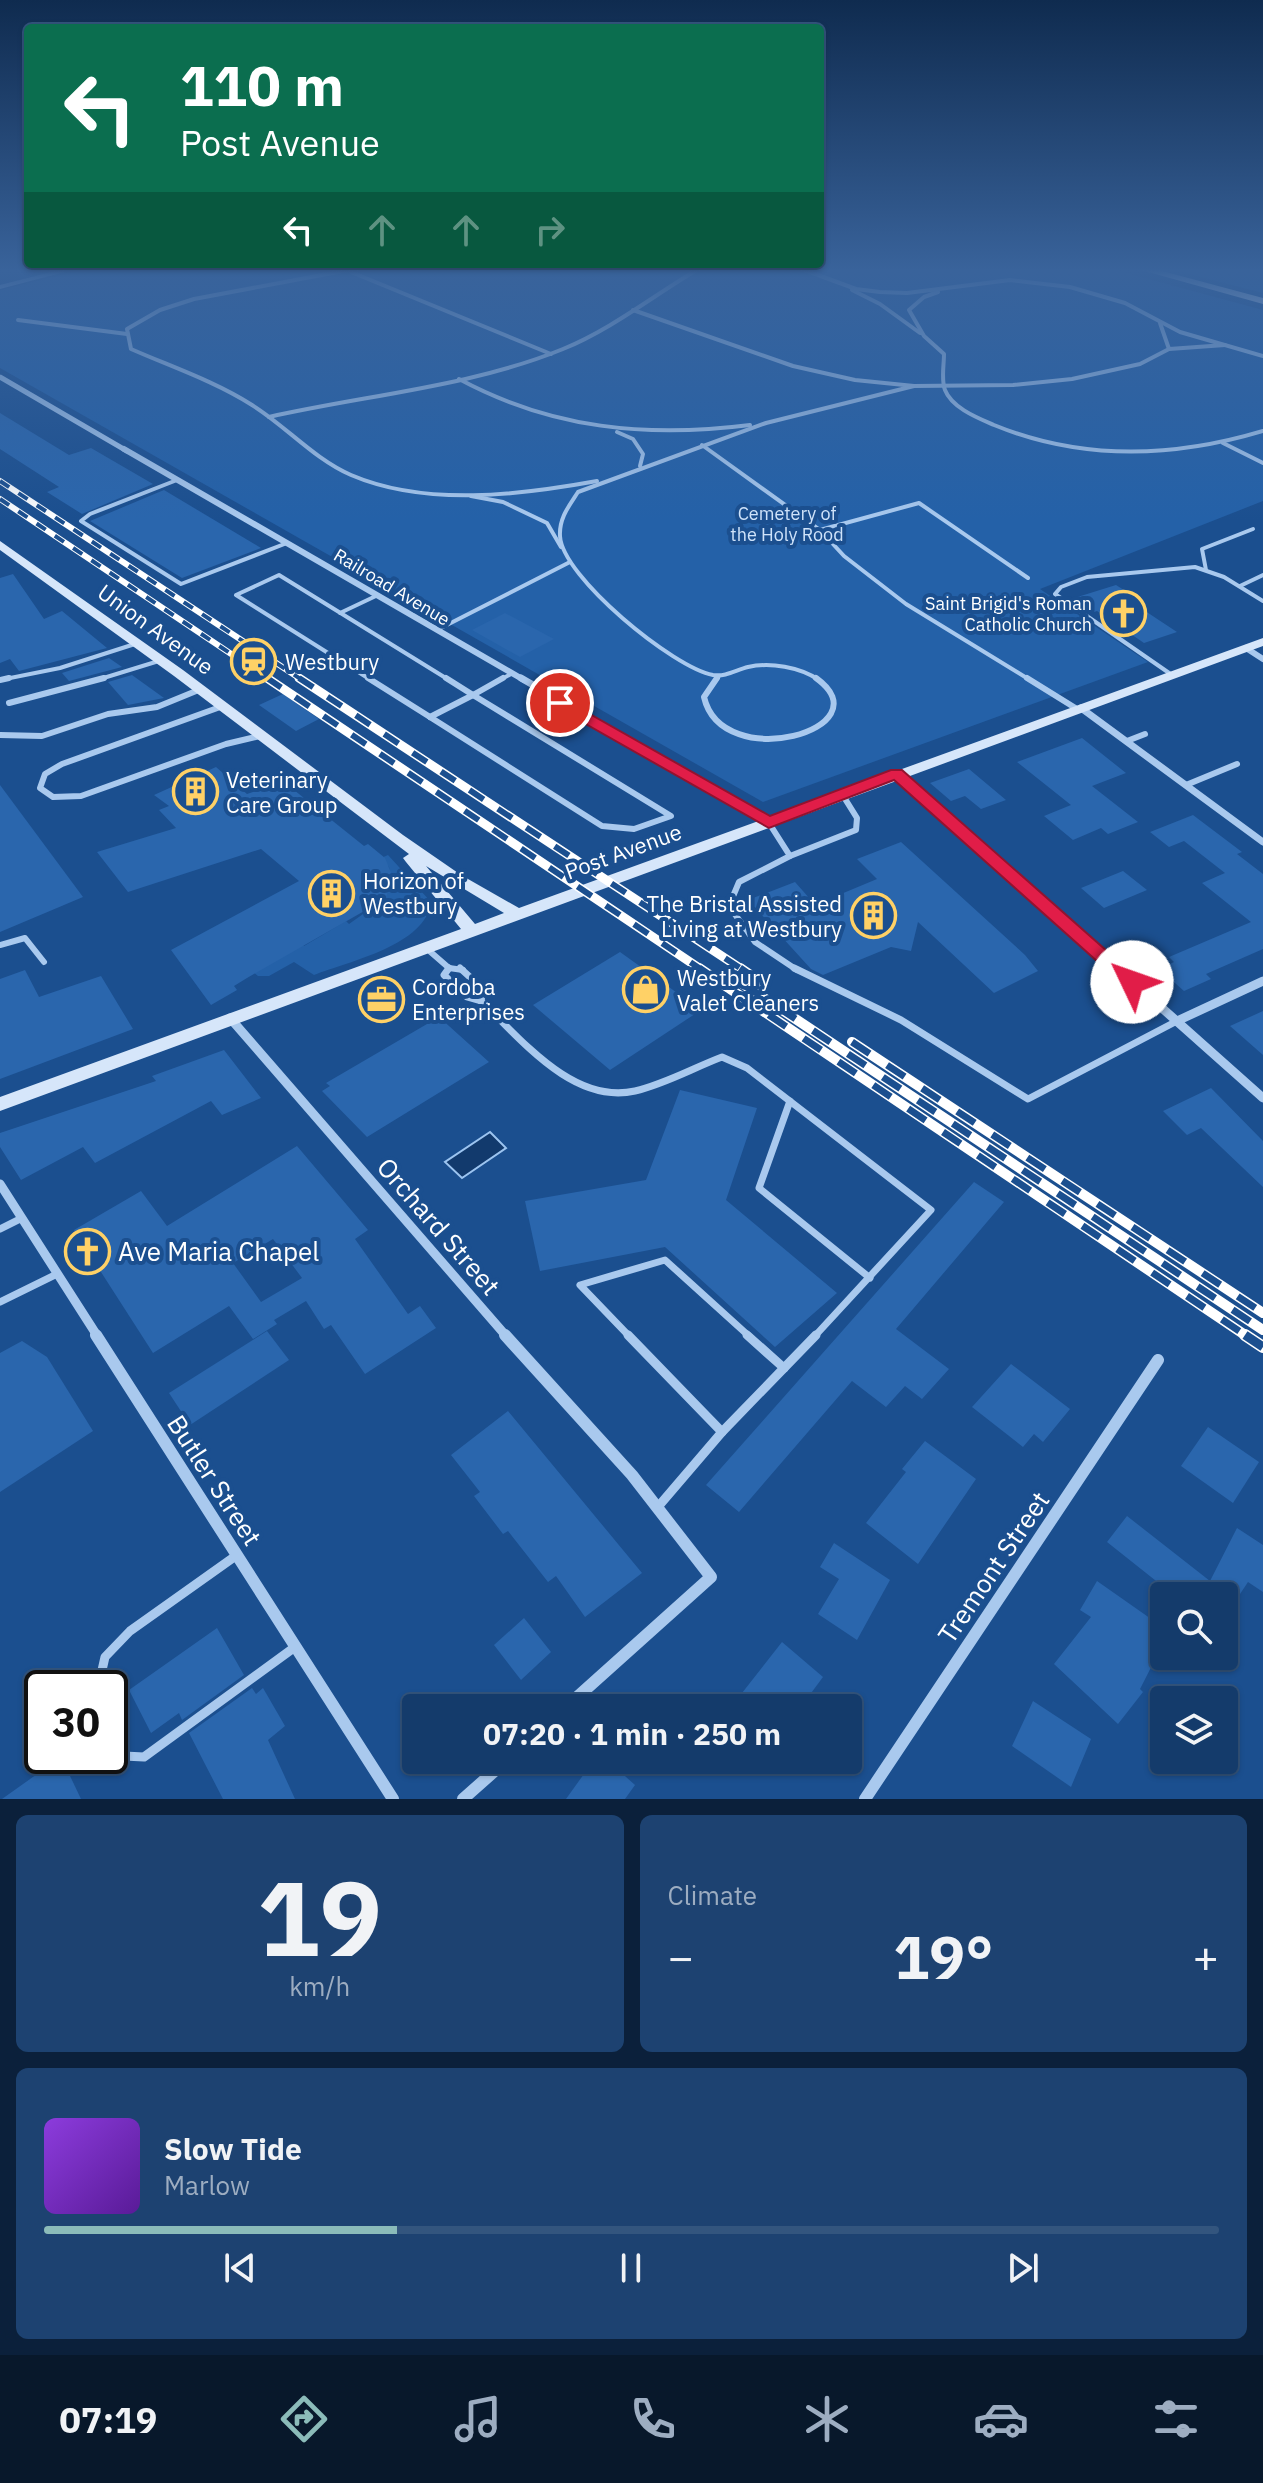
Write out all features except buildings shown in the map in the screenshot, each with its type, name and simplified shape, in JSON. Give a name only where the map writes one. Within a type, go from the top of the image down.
[{"type":"main road","name":"Union Avenue","points":[[2,548],[162,660],[397,841],[481,896],[518,914]]},
{"type":"main road","name":"Post Avenue","points":[[0,1104],[897,773],[1263,642]]},
{"type":"main road","name":"Union Avenue","points":[[397,841],[460,912],[472,932]]},
{"type":"street","name":"Railroad Avenue","points":[[0,377],[769,822]]},
{"type":"street","points":[[1246,648],[1263,659]]},
{"type":"street","points":[[1079,708],[1263,842]]},
{"type":"street","points":[[897,773],[1263,1098]]},
{"type":"street","points":[[1177,1021],[1263,981]]},
{"type":"street","name":"Orchard Street","points":[[230,1018],[485,1313],[617,1459],[711,1577],[581,1694]]},
{"type":"street","name":"Butler Street","points":[[0,1184],[393,1799]]},
{"type":"street","name":"Tremont Street","points":[[865,1799],[1158,1360]]},
{"type":"street","points":[[463,1799],[491,1774]]},
{"type":"lane","points":[[138,352],[191,374],[269,417],[325,461],[353,476],[503,502],[547,523],[583,582],[679,660],[719,676],[755,665],[797,670],[827,689],[833,701],[832,713],[823,724],[808,733],[789,738],[746,736],[727,730],[705,709],[703,697],[708,685],[719,676]]},
{"type":"lane","points":[[546,352],[551,354]]},
{"type":"lane","points":[[269,417],[343,399],[459,379],[556,352]]},
{"type":"lane","points":[[753,352],[793,366],[855,380],[944,388],[1072,379],[1140,364],[1163,352]]},
{"type":"lane","points":[[942,352],[944,388],[964,409],[996,426],[1074,447],[1144,453],[1223,443],[1263,431]]},
{"type":"lane","points":[[459,379],[517,407],[573,424],[709,432],[766,423]]},
{"type":"lane","points":[[562,550],[561,519],[578,492],[640,466],[766,423],[914,386]]},
{"type":"lane","points":[[606,428],[633,439],[643,454],[640,466]]},
{"type":"lane","points":[[1223,443],[1263,463]]},
{"type":"lane","points":[[702,445],[820,530],[828,543],[868,578],[1079,708]]},
{"type":"lane","points":[[458,494],[518,492],[615,477]]},
{"type":"lane","points":[[177,480],[90,514],[81,521],[181,584],[287,543]]},
{"type":"lane","points":[[820,530],[919,503],[1028,578]]},
{"type":"lane","points":[[1206,570],[1202,549],[1253,529]]},
{"type":"lane","points":[[437,630],[570,562]]},
{"type":"lane","points":[[1172,675],[1055,594],[1061,587],[1087,577],[1195,567],[1240,586],[1263,601]]},
{"type":"lane","points":[[279,575],[340,613],[473,695],[671,816],[634,829],[602,826],[236,595],[279,575]]},
{"type":"lane","points":[[1240,586],[1263,575]]},
{"type":"lane","points":[[340,613],[378,595]]},
{"type":"lane","points":[[0,680],[60,668],[138,643]]},
{"type":"lane","points":[[9,703],[60,692],[162,660]]},
{"type":"lane","points":[[429,718],[511,674]]},
{"type":"lane","points":[[0,735],[42,736],[108,714],[157,707],[201,689]]},
{"type":"lane","points":[[223,706],[62,764],[45,774],[40,788],[58,799],[81,796],[226,744],[262,736]]},
{"type":"lane","points":[[1127,741],[1145,734]]},
{"type":"lane","points":[[1186,785],[1237,764]]},
{"type":"lane","points":[[842,794],[857,818],[856,830],[790,856],[739,882],[729,906],[741,930],[813,981],[882,1010],[1028,1099],[1177,1021]]},
{"type":"lane","points":[[769,822],[790,856]]},
{"type":"lane","points":[[0,945],[25,938],[44,962]]},
{"type":"lane","points":[[426,948],[449,968],[460,968],[483,989],[481,1001]]},
{"type":"lane","points":[[449,968],[444,975],[467,997],[481,1001],[550,1062],[588,1090],[624,1093],[722,1057],[747,1068],[931,1210],[722,1432],[657,1508]]},
{"type":"lane","points":[[790,1101],[759,1188],[870,1278]]},
{"type":"lane","points":[[0,1229],[22,1218]]},
{"type":"lane","points":[[722,1432],[580,1285],[665,1260],[784,1368]]},
{"type":"lane","points":[[0,1302],[57,1274]]},
{"type":"lane","points":[[102,1670],[105,1657],[130,1631],[237,1555]]},
{"type":"lane","points":[[128,1756],[144,1757],[295,1647]]},
{"type":"green space","name":"Cemetery of the Holy Rood","points":[[0,352],[1263,352],[1263,501],[1040,589],[1148,662],[763,802],[0,368]]},
{"type":"green space","points":[[388,855],[431,902],[426,917],[416,930],[366,957],[314,975],[294,962],[269,976],[258,976],[252,971],[300,943],[304,946],[346,921],[349,924],[380,902],[392,885],[389,867],[379,859]]},
{"type":"shaded area","points":[[490,1132],[506,1148],[462,1178],[445,1162]]},
{"type":"railway","points":[[0,481],[302,680]]},
{"type":"railway","points":[[0,499],[270,680]]},
{"type":"railway","points":[[267,678],[702,970]]},
{"type":"railway","points":[[299,678],[741,969]]},
{"type":"railway","points":[[699,968],[1248,1337]]},
{"type":"railway","points":[[741,969],[765,985]]},
{"type":"railway","points":[[743,984],[1263,1330]]},
{"type":"railway","points":[[852,1042],[1263,1313]]},
{"type":"railway","points":[[1248,1337],[1263,1347]]},
{"type":"place","name":"Saint Brigid's Roman Catholic Church","points":[[1123,613]]},
{"type":"place","name":"Westbury","points":[[254,661]]},
{"type":"place","name":"Veterinary Care Group","points":[[195,792]]},
{"type":"place","name":"Horizon of Westbury","points":[[332,893]]},
{"type":"place","name":"The Bristal Assisted Living at Westbury","points":[[873,916]]},
{"type":"place","name":"Westbury Valet Cleaners","points":[[646,990]]},
{"type":"place","name":"Cordoba Enterprises","points":[[381,999]]},
{"type":"place","name":"Ave Maria Chapel","points":[[87,1251]]},
{"type":"route","points":[[560,703],[769,822],[897,773],[1132,982]]}]
